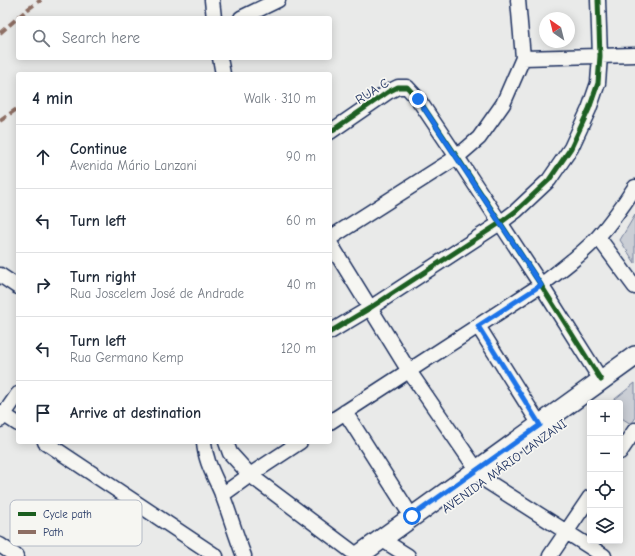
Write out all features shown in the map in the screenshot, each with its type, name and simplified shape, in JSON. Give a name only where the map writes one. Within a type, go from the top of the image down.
[{"type":"street","points":[[212,0],[214,16]]},
{"type":"street","points":[[245,16],[278,0]]},
{"type":"street","points":[[332,237],[457,157],[479,138],[504,104],[523,58],[518,0]]},
{"type":"street","points":[[332,331],[370,308],[500,223],[516,211],[549,180],[571,148],[589,109],[598,83],[600,56],[598,0]]},
{"type":"street","points":[[523,58],[635,55]]},
{"type":"street","points":[[220,60],[223,72]]},
{"type":"street","name":"RUA C","points":[[332,131],[388,92],[398,87],[407,87],[418,99],[457,157]]},
{"type":"street","points":[[457,157],[601,380]]},
{"type":"street","points":[[332,421],[541,285],[569,263],[598,237],[622,207],[635,187]]},
{"type":"street","points":[[598,237],[635,287]]},
{"type":"street","points":[[332,246],[409,371],[481,475],[604,556]]},
{"type":"street","points":[[0,275],[16,286]]},
{"type":"street","points":[[478,326],[540,425]]},
{"type":"street","name":"AVENIDA MÁRIO LANZANI","points":[[358,556],[391,549],[540,425],[635,356]]},
{"type":"street","name":"AVENIDA MÁRIO LANZANI","points":[[596,400],[635,372]]},
{"type":"street","points":[[16,397],[1,416],[16,423]]},
{"type":"street","name":"AVENIDA MÁRIO LANZANI","points":[[391,549],[412,516],[481,475],[587,407]]},
{"type":"street","points":[[345,412],[412,516]]},
{"type":"street","points":[[623,448],[635,430]]},
{"type":"street","points":[[48,444],[132,500]]},
{"type":"street","points":[[204,444],[210,466],[222,494],[244,556]]},
{"type":"street","points":[[222,494],[297,444]]},
{"type":"street","points":[[210,466],[228,448],[250,475],[358,556]]},
{"type":"street","points":[[550,556],[587,501]]},
{"type":"street","points":[[142,507],[216,556]]},
{"type":"street","points":[[0,545],[16,556]]},
{"type":"shaded area","points":[[635,215],[635,263],[620,240]]},
{"type":"shaded area","points":[[635,383],[635,419],[631,424],[623,419],[623,400],[614,400]]},
{"type":"marked path","points":[[20,16],[41,0]]},
{"type":"marked path","points":[[0,33],[16,19]]},
{"type":"marked path","points":[[0,121],[16,109]]},
{"type":"cycle path","points":[[332,331],[370,308],[500,223],[516,211],[549,180],[571,148],[589,109],[598,83],[600,56],[598,0]]},
{"type":"cycle path","points":[[332,131],[388,92],[398,87],[407,87],[418,99],[457,157],[601,380]]},
{"type":"route","points":[[412,516],[540,425],[478,326],[541,285],[418,99]]}]
